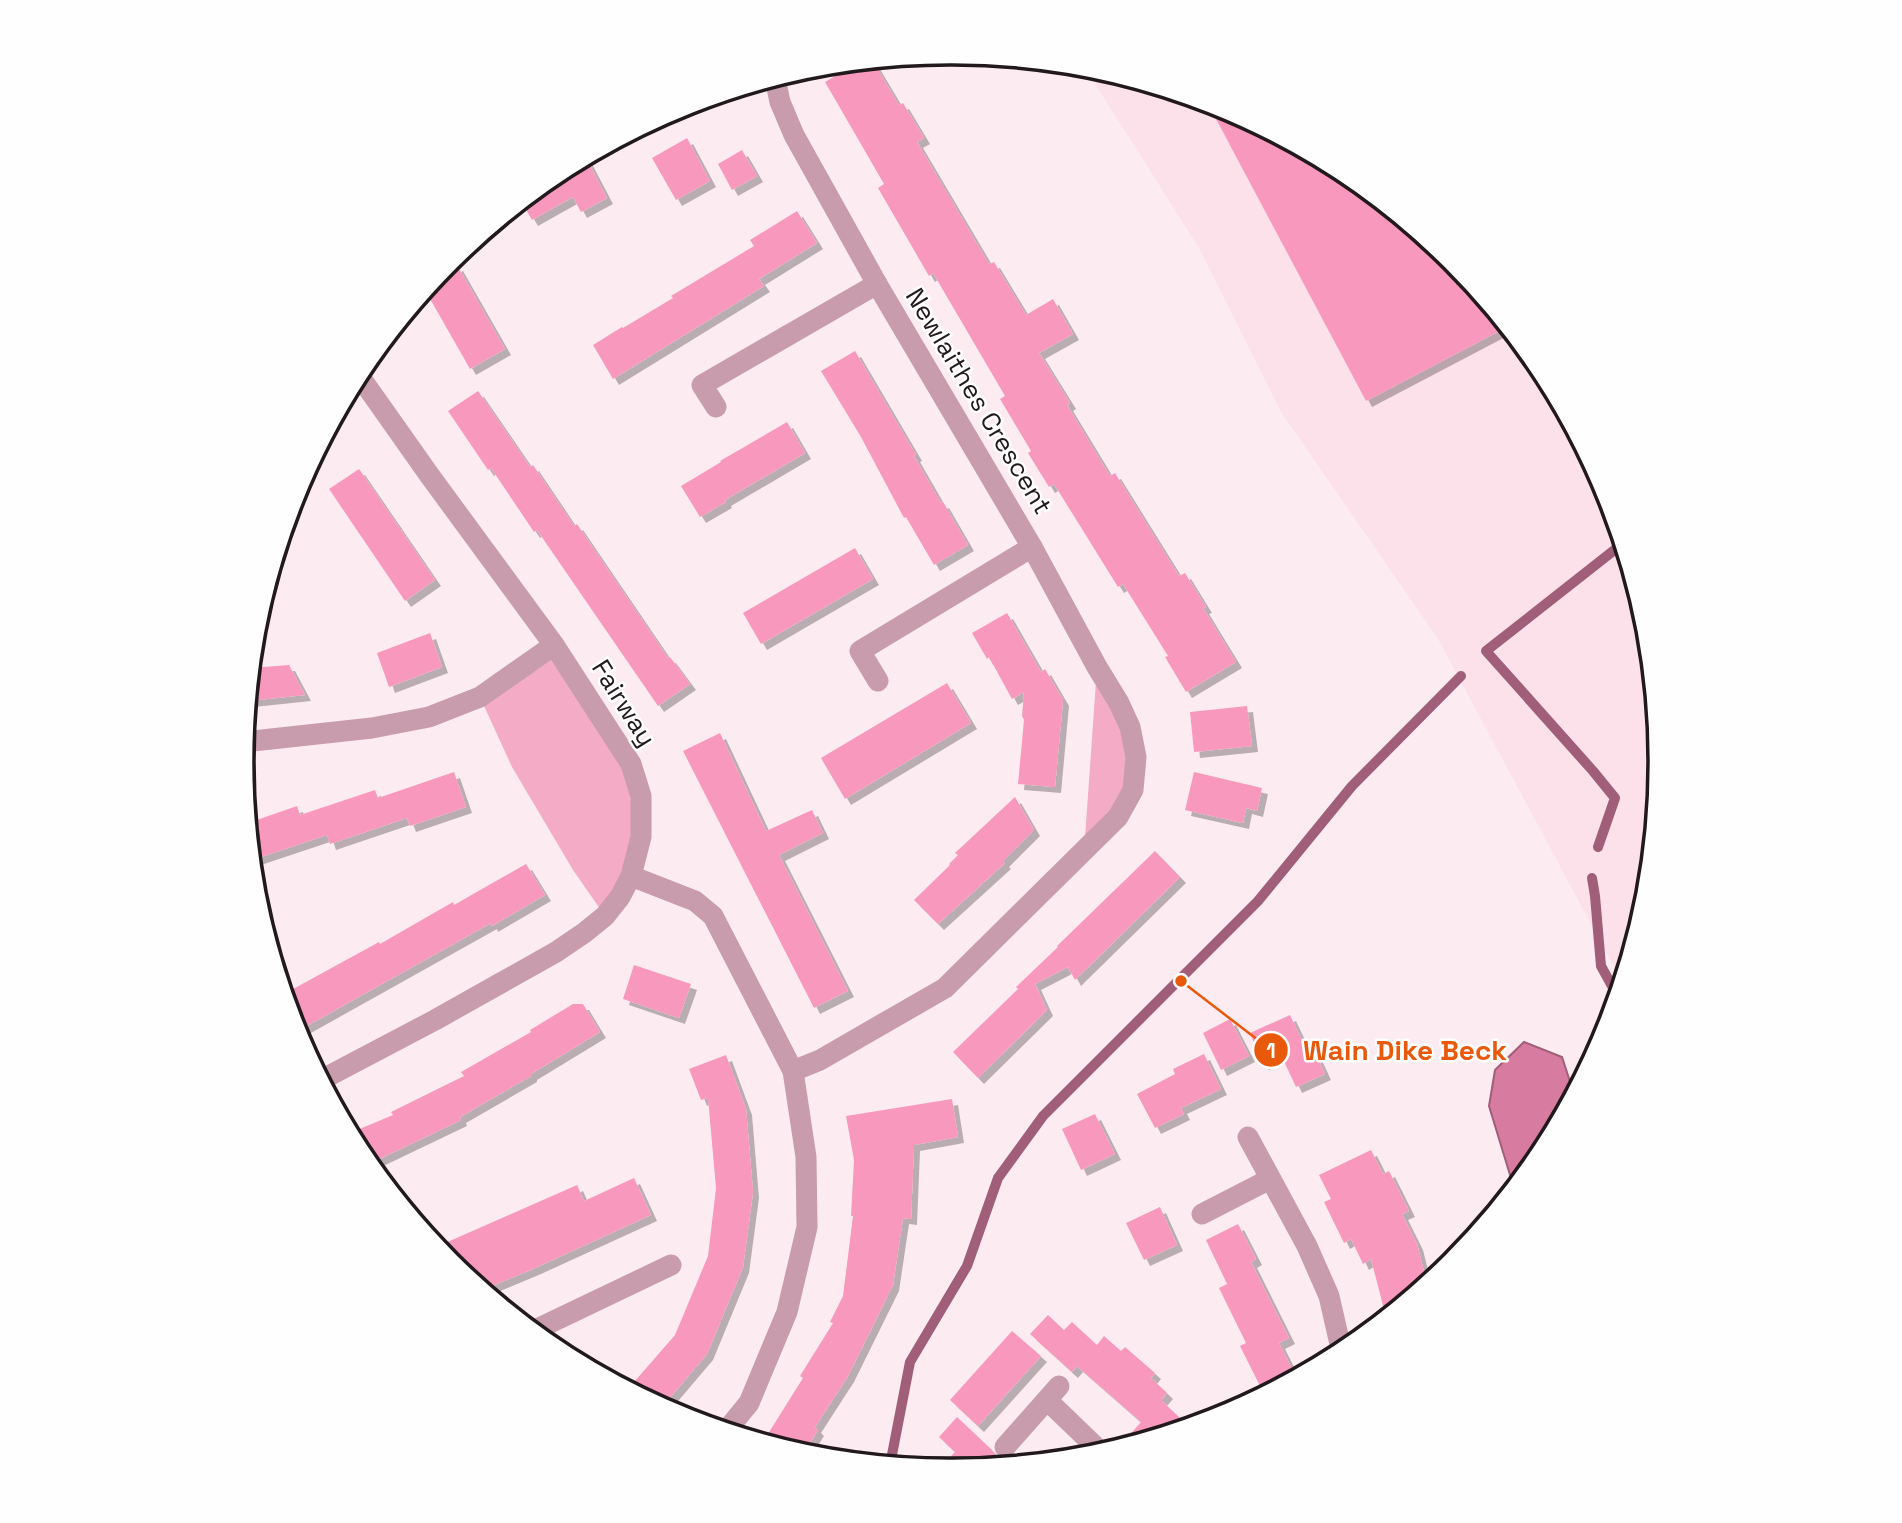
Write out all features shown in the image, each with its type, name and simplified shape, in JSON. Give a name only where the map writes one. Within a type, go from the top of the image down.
[{"type":"street","name":"Newlaithes Crescent","points":[[777,87],[780,102],[794,135],[1119,703],[1130,727],[1136,757],[1133,790],[1118,817],[945,988],[820,1060],[793,1071]]},
{"type":"street","name":"Newlaithes Crescent","points":[[716,407],[702,385],[877,284]]},
{"type":"street","name":"Fairway","points":[[329,1076],[435,1020],[584,933],[605,916],[620,897],[631,876],[641,837],[641,796],[631,764],[554,645],[365,385]]},
{"type":"street","name":"Newlaithes Crescent","points":[[878,681],[860,651],[1032,547]]},
{"type":"street","points":[[255,741],[372,728],[429,717],[480,697],[554,645]]},
{"type":"street","points":[[255,747],[298,737]]},
{"type":"street","points":[[631,876],[695,901],[713,916],[793,1071],[806,1157],[807,1227],[788,1312],[749,1403],[732,1423]]},
{"type":"street","points":[[1248,1137],[1307,1246],[1329,1296],[1339,1340]]},
{"type":"street","points":[[1202,1214],[1270,1179]]},
{"type":"street","points":[[548,1330],[671,1265]]},
{"type":"street","points":[[1005,1447],[1053,1393],[1094,1443]]},
{"type":"shaded area","points":[[1093,79],[1131,88],[1218,118],[1299,158],[1338,182],[1410,238],[1475,302],[1504,337],[1554,413],[1576,453],[1611,538],[1624,581],[1642,671],[1648,762],[1646,807],[1634,897],[1616,970],[1438,639],[1281,412],[1199,248]]},
{"type":"shaded area","points":[[554,645],[631,764],[641,837],[605,916],[573,870],[512,767],[480,697]]},
{"type":"shaded area","points":[[1097,667],[1119,703],[1133,790],[1084,852]]},
{"type":"shaded area","points":[[1524,1042],[1562,1057],[1570,1081],[1511,1177],[1489,1106],[1495,1070]]},
{"type":"building","points":[[877,69],[899,105],[903,103],[924,138],[917,142],[989,264],[994,262],[1026,315],[1053,299],[1073,334],[1039,353],[1110,476],[1115,473],[1179,576],[1185,573],[1236,662],[1186,692],[1165,657],[1168,656],[1123,584],[1118,587],[1054,484],[1049,487],[1028,453],[1031,451],[1000,399],[1005,396],[933,273],[929,276],[878,188],[884,184],[825,82],[838,74]]},
{"type":"building","points":[[1215,117],[1299,158],[1375,209],[1444,269],[1499,331],[1366,401]]},
{"type":"building","points":[[687,138],[710,181],[676,200],[652,158]]},
{"type":"building","points":[[742,150],[757,176],[732,190],[718,164]]},
{"type":"building","points":[[590,166],[607,198],[581,212],[573,197],[532,220],[526,210]]},
{"type":"building","points":[[797,211],[817,243],[759,279],[764,286],[613,379],[593,345],[754,246],[750,240]]},
{"type":"building","points":[[459,268],[505,349],[470,369],[430,299]]},
{"type":"building","points":[[855,351],[941,503],[943,502],[968,545],[934,565],[906,517],[904,518],[861,437],[821,371]]},
{"type":"building","points":[[478,391],[530,467],[533,465],[574,526],[577,524],[668,658],[670,657],[690,684],[658,706],[537,530],[534,532],[448,411]]},
{"type":"building","points":[[787,422],[805,453],[700,517],[681,486]]},
{"type":"building","points":[[359,469],[435,580],[405,601],[329,489]]},
{"type":"building","points":[[855,548],[873,579],[761,644],[743,613]]},
{"type":"building","points":[[1007,613],[1041,672],[1045,669],[1063,700],[1055,787],[1018,784],[1024,692],[1012,699],[972,633]]},
{"type":"building","points":[[430,633],[442,667],[389,687],[377,653]]},
{"type":"building","points":[[289,665],[305,695],[257,700],[261,667]]},
{"type":"building","points":[[947,683],[971,723],[845,799],[821,758]]},
{"type":"building","points":[[1247,706],[1252,746],[1194,752],[1190,712]]},
{"type":"building","points":[[720,733],[766,831],[812,810],[823,833],[779,855],[848,991],[814,1008],[683,751]]},
{"type":"building","points":[[454,772],[466,807],[410,826],[407,818],[330,844],[327,835],[261,857],[257,820],[297,806],[300,815],[375,790],[378,798]]},
{"type":"building","points":[[1194,772],[1262,788],[1257,811],[1246,808],[1243,823],[1185,810]]},
{"type":"building","points":[[1015,797],[1034,830],[1003,861],[1005,863],[938,924],[914,900],[950,865],[958,855],[955,853]]},
{"type":"building","points":[[1155,851],[1180,877],[1075,980],[1068,967],[1035,984],[1047,1010],[978,1078],[953,1052]]},
{"type":"building","points":[[526,864],[545,895],[306,1026],[293,989],[453,902],[454,905]]},
{"type":"building","points":[[634,965],[691,984],[679,1018],[623,999]]},
{"type":"building","points":[[573,1004],[583,1004],[600,1032],[460,1117],[461,1120],[379,1159],[360,1129],[393,1115],[391,1112],[464,1076],[461,1072],[531,1032],[530,1030]]},
{"type":"building","points":[[1290,1015],[1307,1051],[1313,1048],[1325,1074],[1296,1087],[1281,1055],[1263,1064],[1250,1033]]},
{"type":"building","points":[[1230,1019],[1249,1056],[1221,1070],[1203,1033]]},
{"type":"building","points":[[1204,1054],[1221,1089],[1181,1108],[1184,1114],[1155,1128],[1137,1094],[1175,1074],[1173,1069]]},
{"type":"building","points":[[726,1055],[746,1109],[753,1192],[743,1267],[707,1354],[669,1398],[634,1382],[675,1335],[708,1256],[716,1188],[708,1098],[701,1100],[689,1069]]},
{"type":"building","points":[[952,1099],[958,1137],[914,1145],[911,1219],[903,1218],[893,1285],[848,1376],[815,1427],[818,1430],[809,1444],[768,1434],[833,1323],[830,1322],[843,1296],[853,1216],[854,1160],[846,1116]]},
{"type":"building","points":[[1095,1114],[1115,1154],[1081,1170],[1062,1129]]},
{"type":"building","points":[[1371,1150],[1383,1174],[1389,1171],[1409,1211],[1402,1214],[1417,1244],[1424,1272],[1383,1307],[1371,1259],[1363,1264],[1351,1239],[1344,1243],[1324,1202],[1331,1199],[1319,1175]]},
{"type":"building","points":[[634,1178],[651,1215],[493,1286],[447,1242],[577,1185],[584,1201]]},
{"type":"building","points":[[1160,1207],[1177,1245],[1144,1260],[1126,1223]]},
{"type":"building","points":[[1238,1224],[1256,1259],[1251,1262],[1289,1338],[1279,1343],[1292,1369],[1260,1386],[1240,1346],[1246,1343],[1219,1288],[1227,1284],[1206,1240]]},
{"type":"building","points":[[1048,1315],[1064,1330],[1072,1322],[1097,1345],[1104,1336],[1121,1351],[1125,1347],[1155,1373],[1151,1378],[1167,1393],[1161,1400],[1179,1417],[1175,1421],[1129,1435],[1141,1422],[1077,1366],[1072,1372],[1030,1334]]},
{"type":"building","points":[[1012,1331],[1041,1356],[978,1426],[950,1400]]},
{"type":"building","points":[[957,1417],[997,1457],[949,1458],[955,1452],[939,1437]]},
{"type":"waterway","points":[[1598,847],[1615,798],[1486,651],[1615,550]]},
{"type":"waterway","points":[[892,1456],[910,1362],[967,1266],[998,1178],[1043,1116],[1258,901],[1352,786],[1461,676]]},
{"type":"waterway","points":[[1592,878],[1601,966],[1611,984]]},
{"type":"place","name":"Wain Dike Beck","points":[[1181,981]]}]
